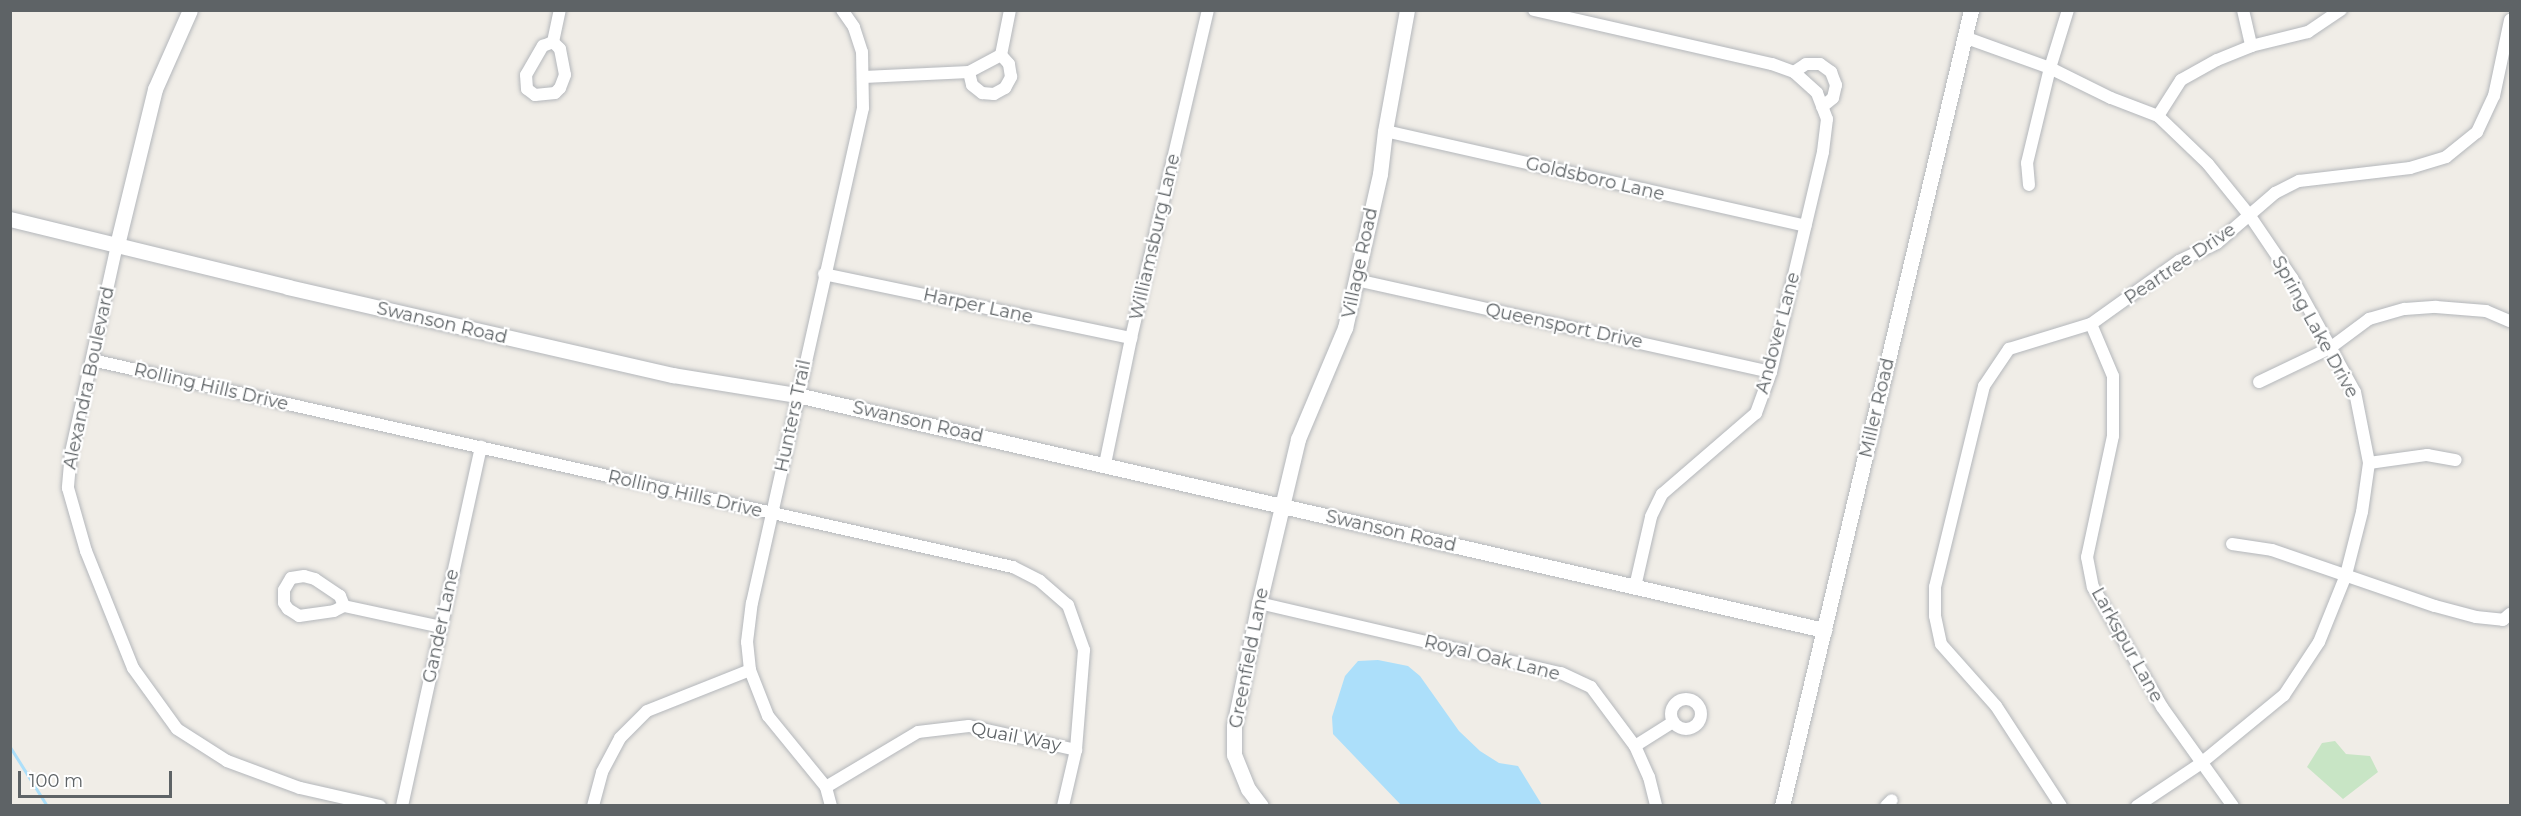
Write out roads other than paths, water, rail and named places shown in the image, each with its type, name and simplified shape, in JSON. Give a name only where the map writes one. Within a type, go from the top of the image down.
[{"type":"street","name":"Alexandra Boulevard","points":[[190,10],[155,89],[117,245],[71,452],[68,488],[86,551],[133,668],[177,729],[227,761],[300,788],[380,806]]},
{"type":"street","points":[[553,42],[560,10]]},
{"type":"street","name":"Hunters Trail","points":[[831,806],[826,787],[768,716],[750,670],[747,642],[752,603],[797,395],[863,108],[862,52],[854,27],[842,10]]},
{"type":"street","points":[[1001,55],[1010,10]]},
{"type":"street","name":"Williamsburg Lane","points":[[1105,464],[1131,338],[1208,10]]},
{"type":"street","name":"Village Road","points":[[1283,507],[1298,439],[1346,328],[1380,174],[1384,131],[1407,10]]},
{"type":"street","name":"Andover Lane","points":[[1534,10],[1772,64],[1794,72],[1817,93],[1827,119],[1823,152],[1771,372],[1756,413],[1662,494],[1651,517],[1635,587]]},
{"type":"street","name":"Miller Road","points":[[1782,806],[1971,10]]},
{"type":"street","points":[[2029,185],[2028,163],[2050,68],[2068,10]]},
{"type":"street","points":[[2243,10],[2251,46]]},
{"type":"street","points":[[2158,116],[2181,80],[2217,60],[2251,46],[2308,32],[2341,10]]},
{"type":"street","name":"Peartree Drive","points":[[2061,806],[1996,706],[1941,644],[1935,616],[1935,587],[1984,386],[2009,349],[2091,324],[2179,261],[2217,243],[2275,193],[2298,181],[2410,168],[2446,157],[2477,132],[2489,105],[2511,20]]},
{"type":"street","name":"Spring Lake Drive","points":[[1964,37],[2050,68],[2111,98],[2158,116],[2208,164],[2250,216],[2292,278],[2355,392],[2369,463],[2362,512],[2346,575],[2319,642],[2284,696],[2200,764],[2138,806]]},
{"type":"street","points":[[969,72],[972,85],[982,93],[994,94],[1000,91],[1005,88],[1011,77],[1009,64],[1001,55]]},
{"type":"street","points":[[864,77],[969,72],[1001,55]]},
{"type":"street","points":[[1794,72],[1806,64],[1820,64],[1831,72],[1836,85],[1833,98],[1822,108]]},
{"type":"street","name":"Goldsboro Lane","points":[[1384,131],[1805,226]]},
{"type":"street","name":"Swanson Road","points":[[10,219],[288,287],[673,375],[797,395],[1824,630]]},
{"type":"street","name":"Harper Lane","points":[[824,274],[1131,338]]},
{"type":"street","name":"Queensport Drive","points":[[1356,280],[1771,372]]},
{"type":"street","points":[[2259,382],[2330,348],[2369,320],[2405,309],[2436,307],[2486,311],[2511,321]]},
{"type":"street","name":"Larkspur Lane","points":[[2091,324],[2113,376],[2113,436],[2087,557],[2092,587],[2162,707],[2200,764],[2233,806]]},
{"type":"street","name":"Rolling Hills Drive","points":[[92,360],[968,555],[1012,567],[1040,581],[1068,605],[1084,650],[1076,750],[1063,806]]},
{"type":"street","name":"Gander Lane","points":[[402,806],[481,447]]},
{"type":"street","points":[[2369,463],[2427,455],[2456,460]]},
{"type":"street","name":"Greenfield Lane","points":[[1261,806],[1248,789],[1234,755],[1234,726],[1259,603],[1283,507]]},
{"type":"street","points":[[2232,544],[2272,550],[2435,606],[2476,617],[2503,620],[2511,614]]},
{"type":"street","points":[[344,606],[340,596],[315,579],[304,576],[291,578],[284,590],[284,603],[288,609],[299,616],[334,611],[344,606],[441,627]]},
{"type":"street","name":"Royal Oak Lane","points":[[1259,603],[1561,673],[1591,687],[1635,746],[1649,777],[1656,806]]},
{"type":"street","points":[[593,806],[602,772],[620,738],[647,711],[750,670]]},
{"type":"street","points":[[1635,746],[1673,722]]},
{"type":"street","name":"Quail Way","points":[[826,787],[918,732],[969,726],[1076,750]]},
{"type":"water","points":[[1378,660],[1408,666],[1420,676],[1459,731],[1480,751],[1499,763],[1518,766],[1542,805],[1401,805],[1333,734],[1332,717],[1345,676],[1358,661]]},
{"type":"waterway","points":[[10,747],[47,806]]}]
